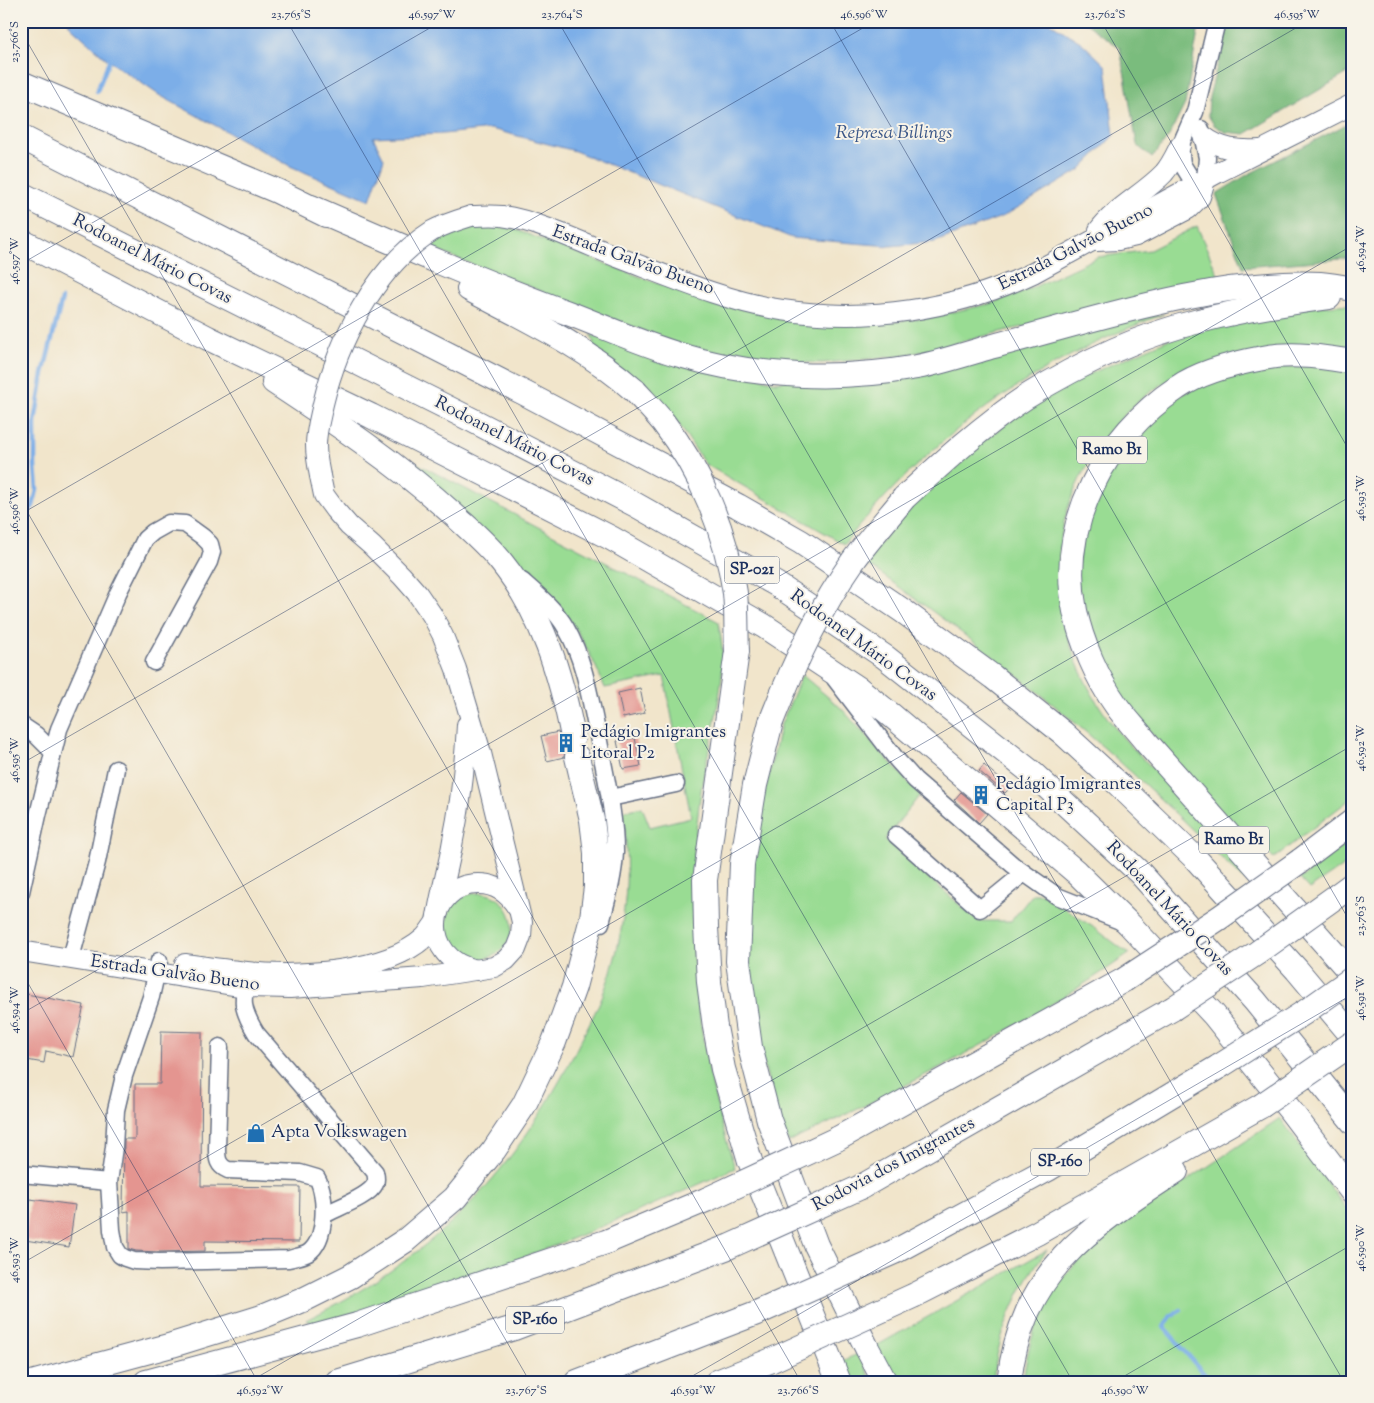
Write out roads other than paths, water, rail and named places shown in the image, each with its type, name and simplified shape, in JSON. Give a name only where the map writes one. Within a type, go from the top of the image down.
[{"type":"highway","points":[[21,83],[526,298],[679,355],[730,367],[763,372],[836,375],[876,373],[919,366],[1135,308],[1216,291],[1271,285],[1321,284],[1353,289]]},
{"type":"highway","name":"SP-021","points":[[21,137],[530,396],[738,506],[801,542],[903,611],[994,677],[1077,746],[1195,858],[1297,970],[1353,1038]]},
{"type":"highway","name":"Rodoanel Mário Covas","points":[[21,194],[454,411],[644,509],[776,584],[885,657],[1031,772],[1140,873],[1256,1001],[1353,1122]]},
{"type":"highway","points":[[311,207],[547,330],[600,362],[635,391],[663,422],[684,453],[707,495],[729,559],[735,595],[737,651],[705,880],[709,982],[715,1027],[723,1069],[750,1161],[839,1382]]},
{"type":"highway","points":[[21,242],[208,338],[371,416],[611,538],[764,626],[859,689],[1076,872],[1129,924],[1214,1015],[1290,1110],[1353,1194]]},
{"type":"highway","points":[[885,1382],[816,1244],[768,1120],[750,1047],[738,961],[742,864],[755,785],[771,722],[796,659],[816,620],[853,561],[904,498],[972,437],[1026,398],[1098,358],[1157,334],[1198,321],[1278,304],[1353,293]]},
{"type":"highway","points":[[35,1382],[172,1345],[268,1314],[303,1300],[351,1276],[406,1240],[455,1198],[494,1150],[524,1105],[554,1042],[574,987],[592,918],[596,887],[596,853],[592,820],[559,674],[546,640],[525,598],[502,563],[422,485],[362,441],[208,338]]},
{"type":"highway","name":"Ramo B1","points":[[1353,362],[1287,355],[1263,358],[1227,367],[1178,386],[1151,407],[1127,430],[1097,474],[1078,524],[1072,554],[1072,569],[1074,610],[1079,628],[1104,684],[1116,705],[1353,977]]},
{"type":"highway","points":[[146,1382],[376,1319],[606,1242],[708,1199],[837,1139],[1124,980],[1219,918],[1353,821]]},
{"type":"highway","name":"Rodovia dos Imigrantes","points":[[337,1382],[514,1328],[728,1247],[861,1187],[1172,1009],[1257,953],[1346,890]]},
{"type":"highway","name":"SP-160","points":[[577,1382],[759,1312],[896,1251],[1048,1169],[1220,1066],[1305,1012],[1353,977]]},
{"type":"highway","points":[[717,1382],[772,1360],[915,1295],[1037,1234],[1253,1110],[1353,1043]]},
{"type":"highway","points":[[1009,1382],[1015,1346],[1032,1301],[1045,1279],[1059,1261],[1110,1216],[1214,1146],[1253,1110]]},
{"type":"main road","points":[[1092,240],[1125,239],[1136,236],[1188,209],[1198,200],[1202,193],[1200,183],[1353,104]]},
{"type":"main road","points":[[1203,136],[1216,145],[1227,149],[1262,150]]},
{"type":"main road","points":[[1092,240],[1108,218],[1144,191],[1164,173],[1180,146]]},
{"type":"main road","name":"Estrada Galvão Bueno","points":[[21,951],[72,953],[290,988],[423,978],[478,970],[494,967],[506,960],[516,949],[521,936],[522,922],[480,753],[456,669],[432,615],[417,593],[335,510],[324,494],[320,476],[316,445],[318,424],[333,368],[355,319],[377,285],[388,271],[421,239],[441,227],[471,216],[504,217],[537,226],[735,299],[782,310],[839,315],[888,314],[946,305],[976,297],[1033,273],[1092,240]]},
{"type":"main road","name":"Estrada Galvão Bueno","points":[[468,711],[464,777],[453,842],[436,917],[436,932],[439,944],[446,955],[455,963],[478,970]]},
{"type":"main road","name":"Estrada Galvão Bueno","points":[[246,980],[314,973],[372,964],[393,957],[424,938],[448,895],[459,888],[472,884],[486,884],[499,888],[510,897],[518,908]]},
{"type":"main road","name":"Estrada Galvão Bueno","points":[[21,938],[72,953]]},
{"type":"street","points":[[1200,183],[1182,164],[1180,146],[1195,112],[1217,21]]},
{"type":"street","points":[[1195,112],[1203,136],[1206,158],[1200,183]]},
{"type":"street","points":[[21,892],[52,752],[70,701],[118,593],[145,539],[169,523],[185,524],[210,544],[212,552],[209,562],[154,662]]},
{"type":"street","points":[[502,563],[549,605],[565,626],[576,647],[585,671],[610,798],[615,854],[612,877],[598,936],[574,987]]},
{"type":"street","points":[[828,669],[896,760],[914,780],[1024,873],[1057,896],[1129,924]]},
{"type":"street","points":[[21,725],[36,735],[52,752]]},
{"type":"street","points":[[72,953],[97,862],[116,769]]},
{"type":"street","points":[[610,798],[676,784]]},
{"type":"street","points":[[896,835],[980,909],[1024,873]]},
{"type":"street","points":[[158,967],[151,997],[124,1076],[116,1110],[114,1147],[109,1182],[115,1247],[120,1255],[125,1258],[134,1261],[160,1262],[289,1259],[309,1252],[319,1237],[324,1215],[322,1189],[317,1178],[300,1173],[228,1170],[220,1166],[217,1149],[220,1047]]},
{"type":"street","points":[[246,980],[244,1009],[256,1032],[375,1172],[376,1183],[372,1188],[324,1215]]},
{"type":"street","points":[[21,1174],[109,1182]]},
{"type":"water","name":"Represa Billings","points":[[67,21],[1047,21],[1082,43],[1106,66],[1114,135],[1080,170],[1004,216],[935,242],[890,246],[792,238],[575,151],[491,129],[443,134],[373,137],[384,159],[370,200],[290,166],[159,95],[109,61],[71,27]]},
{"type":"waterway","points":[[97,91],[109,61]]},
{"type":"waterway","points":[[21,520],[33,506],[37,490],[35,422],[43,374],[62,299]]},
{"type":"waterway","points":[[1181,1310],[1171,1316],[1164,1327],[1213,1382]]},
{"type":"place","name":"Pedágio Imigrantes Litoral P2","points":[[566,743]]},
{"type":"place","name":"Pedágio Imigrantes Capital P3","points":[[981,795]]},
{"type":"place","name":"Apta Volkswagen","points":[[256,1133]]}]
